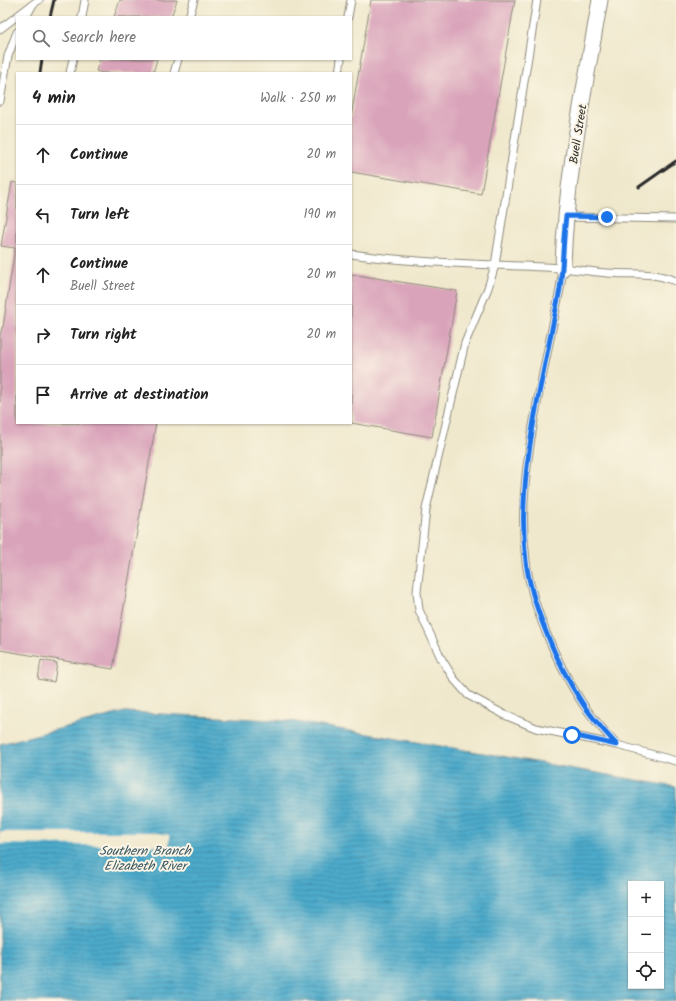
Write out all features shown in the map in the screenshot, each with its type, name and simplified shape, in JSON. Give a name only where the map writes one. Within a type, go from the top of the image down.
[{"type":"street","name":"Buell Street","points":[[563,268],[564,233],[574,154],[600,0]]},
{"type":"lane","points":[[82,16],[85,0]]},
{"type":"lane","points":[[190,16],[194,0]]},
{"type":"lane","points":[[348,16],[351,0]]},
{"type":"lane","points":[[537,0],[495,265],[483,300],[464,343],[428,501],[417,592],[419,610],[441,658],[454,679],[468,695],[505,715],[536,728],[617,745],[676,761]]},
{"type":"lane","points":[[27,16],[36,2]]},
{"type":"lane","points":[[17,16],[36,2]]},
{"type":"lane","points":[[0,29],[16,17]]},
{"type":"lane","points":[[0,101],[8,56],[16,35]]},
{"type":"lane","points":[[70,72],[73,60]]},
{"type":"lane","points":[[174,72],[178,60]]},
{"type":"lane","points":[[339,72],[342,60]]},
{"type":"lane","points":[[566,216],[676,219]]},
{"type":"lane","points":[[352,254],[372,257],[563,268],[606,273],[662,275],[676,280]]},
{"type":"lane","points":[[563,268],[530,442],[524,491],[526,561],[535,602],[546,632],[563,670],[580,700],[617,745]]},
{"type":"water","name":"Southern Branch Elizabeth River","points":[[125,712],[290,721],[676,787],[676,1001],[0,1001],[0,744]]},
{"type":"pier","points":[[0,832],[152,832],[169,835],[169,846],[0,844]]},
{"type":"building","points":[[120,0],[177,0],[171,16],[114,16]]},
{"type":"building","points":[[371,0],[515,0],[481,194],[352,172],[352,111]]},
{"type":"building","points":[[100,60],[157,60],[153,72],[96,71]]},
{"type":"building","points":[[12,182],[16,183],[16,424],[156,424],[113,669],[0,650],[0,336],[3,327],[15,248],[1,246]]},
{"type":"building","points":[[352,274],[457,291],[432,437],[352,423]]},
{"type":"building","points":[[41,660],[57,663],[54,682],[38,679]]},
{"type":"railway","points":[[50,16],[54,0]]},
{"type":"railway","points":[[40,72],[42,60]]},
{"type":"railway","points":[[639,187],[676,161]]},
{"type":"route","points":[[572,735],[617,745],[580,700],[563,670],[546,632],[535,602],[526,561],[524,491],[530,442],[560,289],[563,268],[566,216],[607,217]]}]
